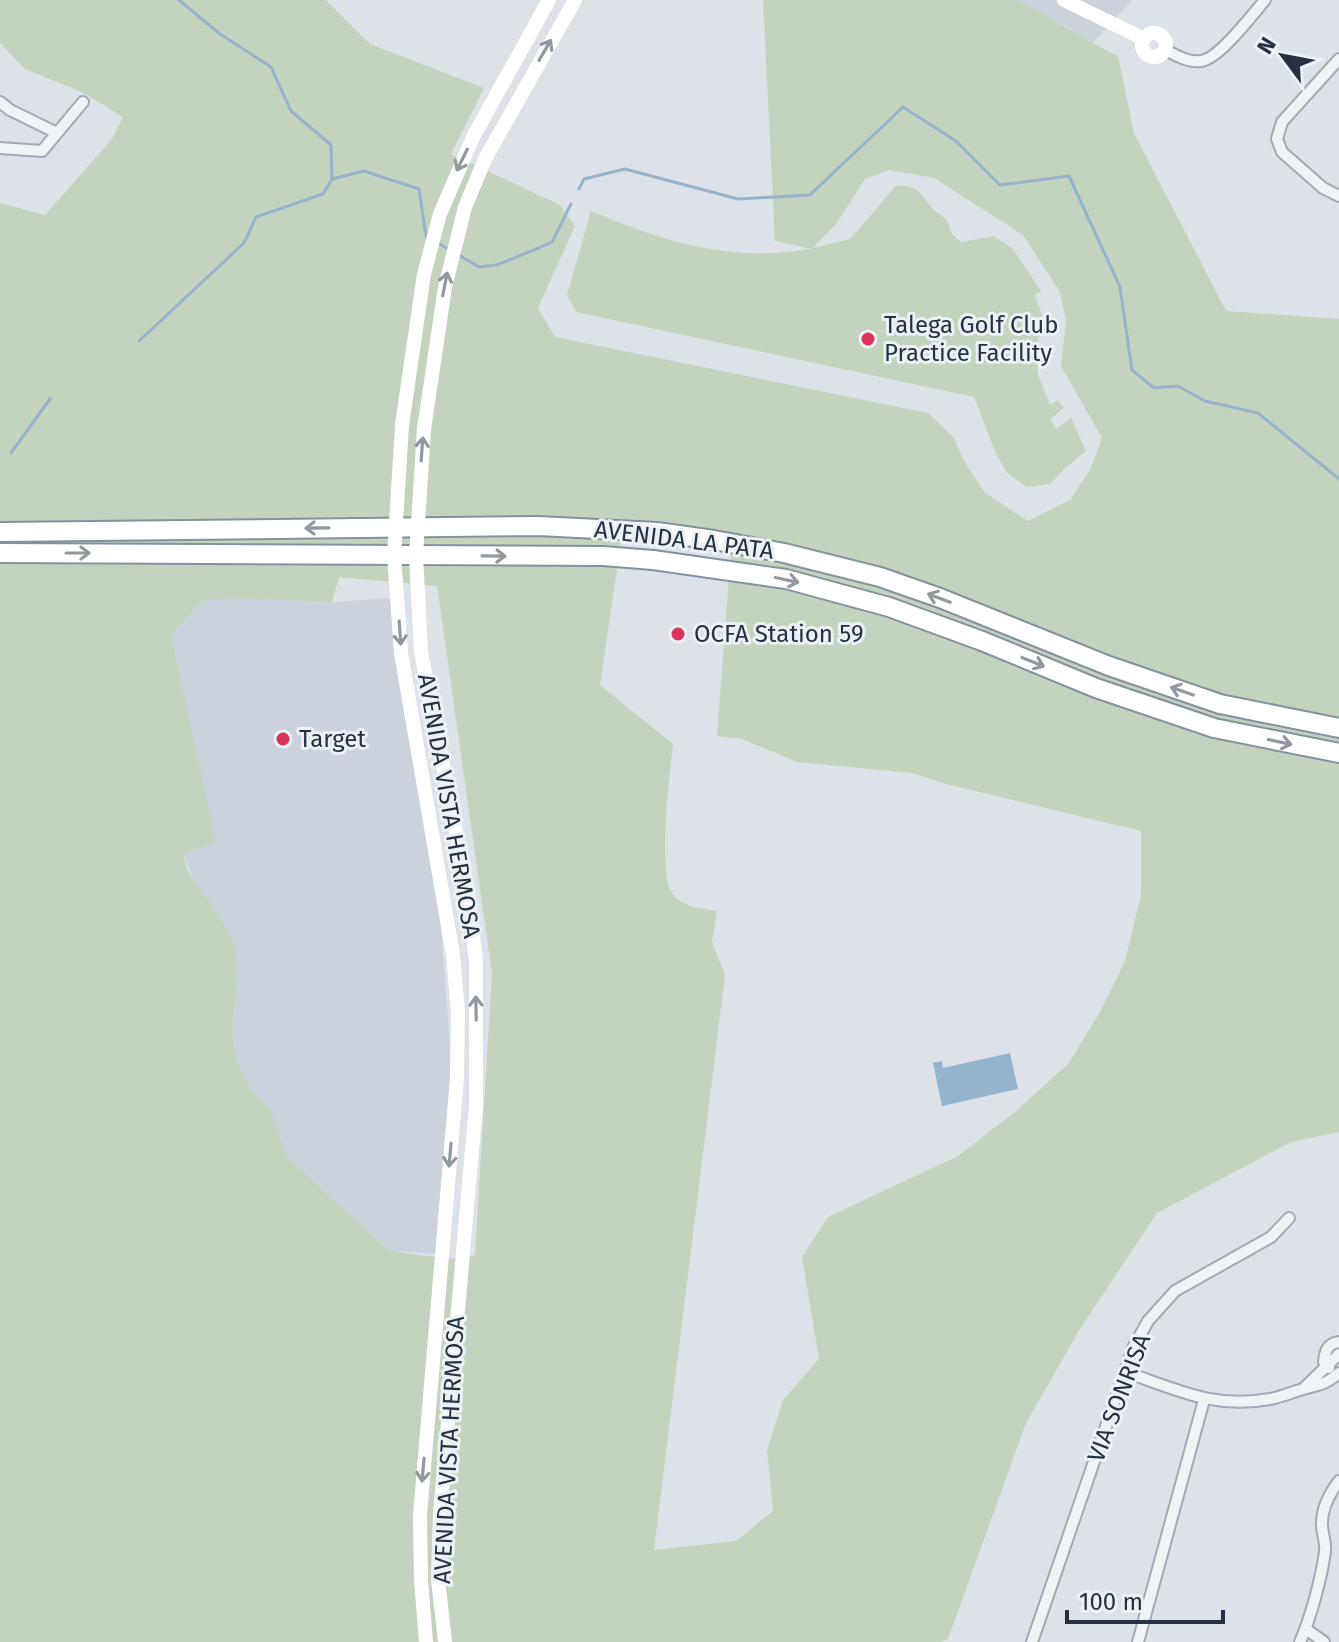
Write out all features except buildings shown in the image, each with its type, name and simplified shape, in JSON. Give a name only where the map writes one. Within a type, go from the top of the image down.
[{"type":"highway","name":"AVENIDA LA PATA","points":[[0,532],[592,527],[670,534],[784,553],[880,577],[1109,666],[1220,704],[1339,728]]},
{"type":"highway","name":"AVENIDA LA PATA","points":[[0,553],[628,557],[786,579],[889,607],[1096,688],[1214,728],[1339,753]]},
{"type":"main road","name":"AVENIDA VISTA HERMOSA","points":[[445,1642],[438,1579],[440,1514],[476,1105],[476,961],[467,889],[421,652],[416,555],[424,429],[445,287],[458,229],[474,183],[516,101],[575,0]]},
{"type":"main road","points":[[1064,0],[1144,39],[1150,34],[1158,34],[1164,38],[1165,50]]},
{"type":"main road","name":"AVENIDA VISTA HERMOSA","points":[[426,1642],[420,1515],[457,1078],[458,1012],[440,868],[401,653],[394,555],[402,425],[424,274],[434,232],[459,166],[544,2]]},
{"type":"street","points":[[1165,50],[1188,60],[1203,62],[1216,55],[1265,0]]},
{"type":"street","points":[[1339,59],[1282,122],[1277,139],[1282,152],[1323,188],[1339,196]]},
{"type":"street","points":[[0,102],[57,133]]},
{"type":"street","points":[[0,148],[42,151],[83,102]]},
{"type":"street","name":"VIA SONRISA","points":[[1032,1642],[1133,1348],[1148,1321],[1175,1291],[1271,1237],[1289,1218]]},
{"type":"street","points":[[1126,1372],[1204,1400],[1240,1403],[1273,1399],[1304,1388],[1317,1388],[1338,1374],[1324,1362],[1325,1351],[1339,1342]]},
{"type":"street","points":[[1304,1388],[1339,1354]]},
{"type":"street","points":[[1138,1642],[1204,1400]]},
{"type":"street","points":[[1300,1642],[1306,1629],[1325,1549],[1322,1522],[1325,1508],[1329,1495],[1339,1481]]},
{"type":"street","points":[[1306,1629],[1324,1642]]},
{"type":"shaded area","points":[[1016,0],[1132,0],[1092,44]]},
{"type":"shaded area","points":[[234,598],[332,602],[394,598],[438,886],[452,1074],[438,1254],[389,1251],[287,1157],[270,1110],[250,1088],[238,1065],[232,1032],[237,988],[183,853],[215,842],[171,636],[201,601]]},
{"type":"green space","points":[[0,0],[326,0],[370,44],[484,88],[451,154],[560,205],[575,226],[538,308],[555,337],[928,413],[954,438],[964,461],[985,493],[1028,521],[1070,500],[1090,470],[1102,438],[1061,366],[1066,321],[1060,292],[1023,235],[934,178],[889,170],[865,179],[836,224],[813,248],[850,239],[896,186],[904,186],[918,191],[946,219],[953,235],[962,242],[994,236],[1013,249],[1041,291],[1035,295],[1042,315],[1037,350],[1038,375],[1050,405],[1058,400],[1064,408],[1050,419],[1056,429],[1071,418],[1086,451],[1050,484],[1027,487],[1007,473],[996,454],[974,397],[576,312],[567,295],[591,211],[672,241],[698,247],[752,253],[812,249],[775,241],[763,0],[1016,0],[1042,13],[1118,56],[1134,133],[1226,311],[1339,319],[1339,1132],[1291,1142],[1157,1213],[1080,1329],[1026,1423],[948,1639],[940,1642],[0,1642],[0,203],[45,215],[112,139],[123,117],[82,92],[25,69],[0,43]],"holes":[[[624,522],[689,526],[732,537],[717,736],[742,739],[797,762],[912,773],[1141,831],[1141,895],[1125,961],[1100,1012],[1069,1063],[1016,1111],[958,1156],[828,1217],[802,1257],[819,1359],[783,1400],[767,1450],[773,1511],[736,1541],[654,1550],[725,975],[712,942],[717,911],[681,902],[672,893],[668,881],[665,844],[673,744],[600,685]],[[339,577],[437,586],[492,973],[475,1255],[452,1259],[389,1251],[287,1157],[270,1109],[250,1088],[238,1065],[232,1032],[237,988],[235,947],[189,873],[183,854],[216,842],[171,636],[201,601],[234,598],[332,602]]]},
{"type":"water","points":[[1010,1053],[1018,1089],[942,1106],[933,1063],[942,1061],[943,1068]]},
{"type":"waterway","points":[[179,0],[220,34],[271,67],[291,111],[331,145],[332,179],[364,171],[419,189],[426,236],[429,238]]},
{"type":"waterway","points":[[579,189],[584,179],[625,169],[738,199],[810,195],[903,107],[956,141],[1000,185],[1069,176],[1120,287],[1132,370],[1154,388],[1178,386],[1205,401],[1258,413],[1339,479]]},
{"type":"waterway","points":[[139,341],[244,243],[256,217],[323,194],[332,179]]},
{"type":"waterway","points":[[457,254],[479,267],[497,265],[541,247],[552,242],[571,204]]},
{"type":"waterway","points":[[436,242],[450,250]]},
{"type":"waterway","points":[[11,453],[50,399]]},
{"type":"place","name":"Talega Golf Club Practice Facility","points":[[868,339]]},
{"type":"place","name":"OCFA Station 59","points":[[678,634]]},
{"type":"place","name":"Target","points":[[283,739]]}]
